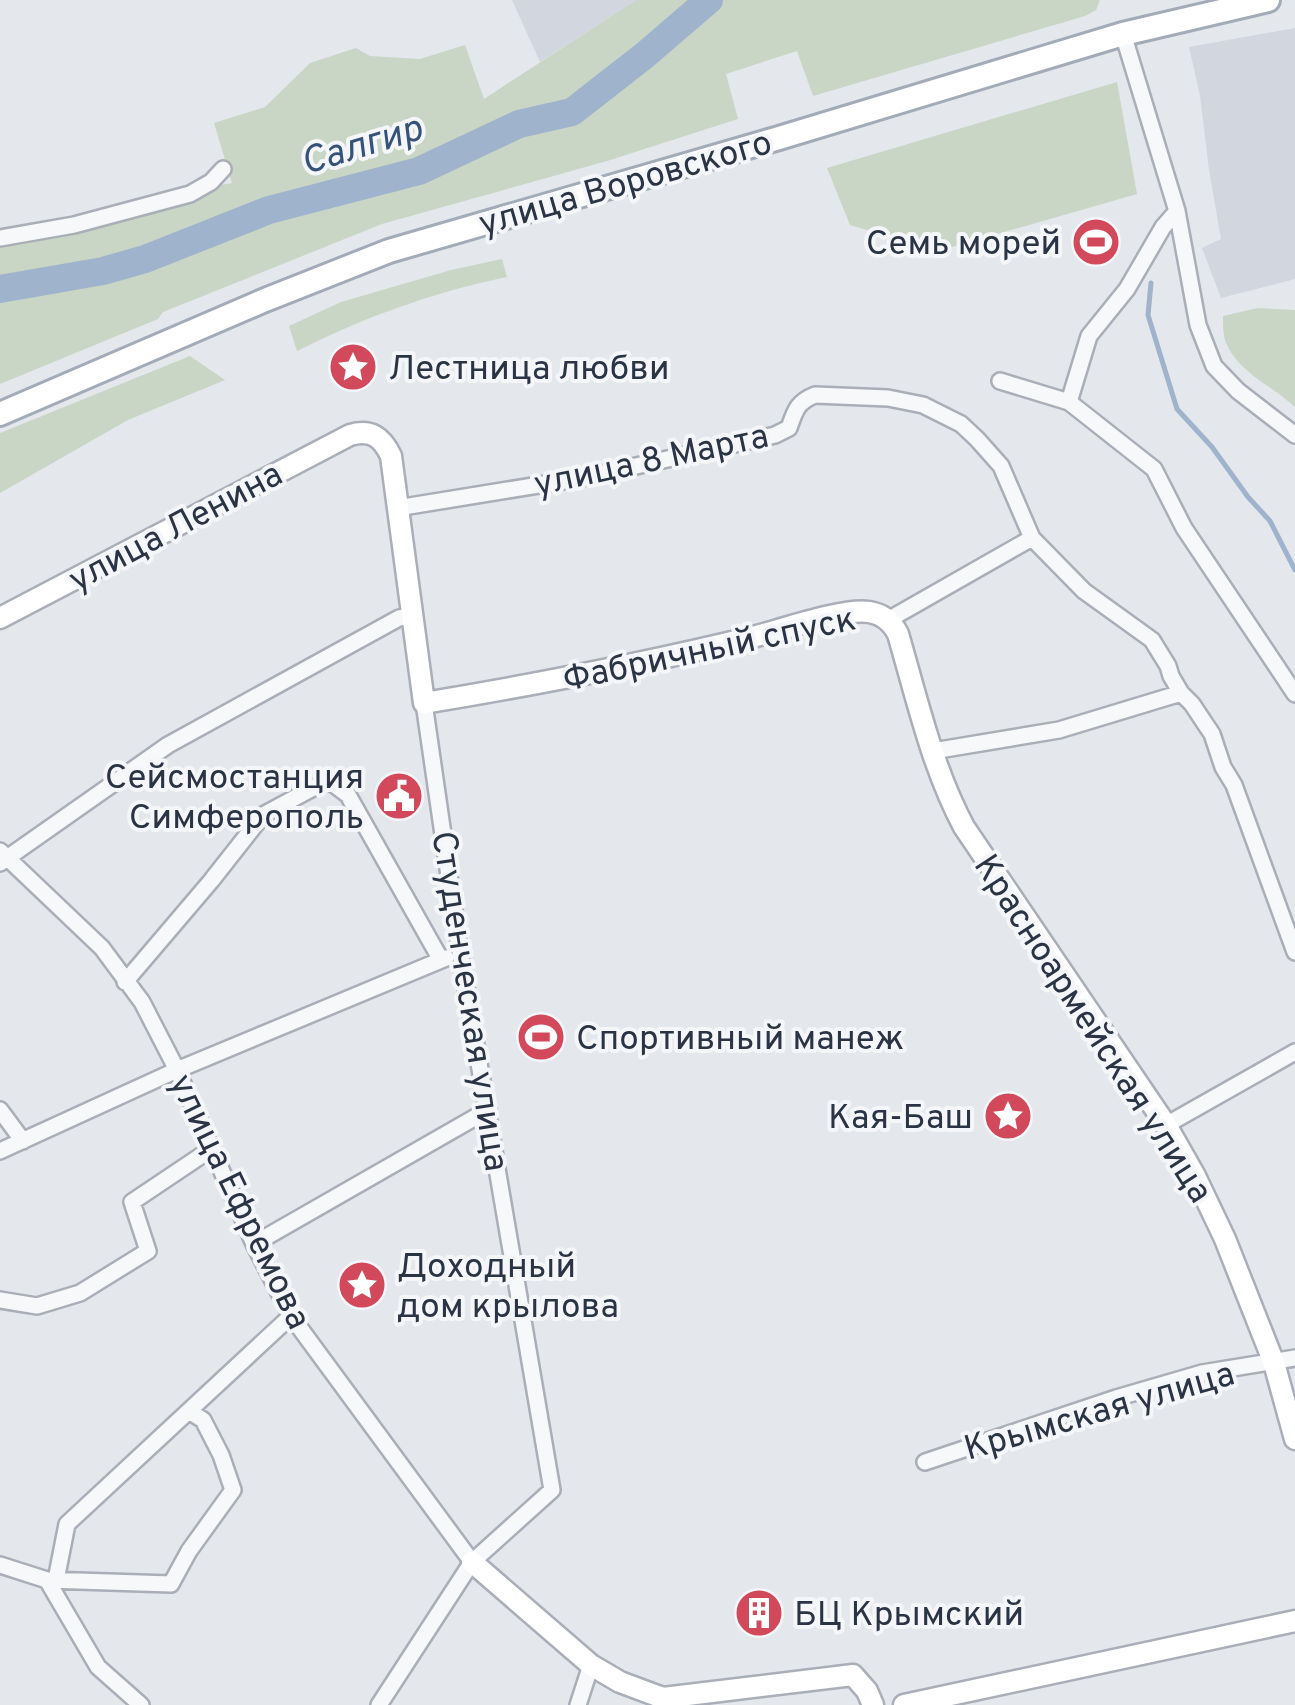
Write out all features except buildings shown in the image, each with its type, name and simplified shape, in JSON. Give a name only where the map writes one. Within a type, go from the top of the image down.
[{"type":"main road","name":"улица Воровского","points":[[0,414],[389,252],[1123,34],[1268,0]]},
{"type":"main road","name":"Студенческая улица","points":[[350,435],[373,434],[392,456],[424,703]]},
{"type":"main road","name":"улица Ленина","points":[[0,618],[350,435]]},
{"type":"main road","name":"Фабричный спуск","points":[[424,703],[551,682],[843,614],[868,612],[888,620]]},
{"type":"main road","name":"Красноармейская улица","points":[[888,620],[898,634],[950,802],[1166,1125],[1211,1208],[1284,1360],[1295,1439]]},
{"type":"main road","points":[[472,1562],[592,1666],[666,1701],[853,1675],[867,1691],[872,1705]]},
{"type":"main road","points":[[904,1705],[1295,1621]]},
{"type":"street","points":[[1123,34],[1177,211],[1198,325],[1214,366],[1238,391],[1295,435]]},
{"type":"street","points":[[0,238],[74,225],[190,194],[211,182],[224,168]]},
{"type":"street","points":[[1069,402],[1089,336],[1126,289],[1177,211]]},
{"type":"street","points":[[1000,381],[1069,402],[1154,469],[1184,528],[1295,694]]},
{"type":"street","name":"улица 8 Марта","points":[[397,508],[582,478],[774,435],[790,428],[796,406],[814,396],[888,398],[922,405],[960,424],[1000,466],[1032,538],[1084,591],[1152,640],[1181,693],[1212,734],[1295,952]]},
{"type":"street","name":"Фабричный спуск","points":[[888,620],[1032,538]]},
{"type":"street","points":[[2,857],[168,745],[399,618],[411,616]]},
{"type":"street","points":[[932,752],[1059,730],[1181,693]]},
{"type":"street","name":"Студенческая улица","points":[[424,703],[460,952],[552,1490],[472,1562]]},
{"type":"street","points":[[126,982],[263,815],[328,780],[348,796],[441,960]]},
{"type":"street","name":"улица Ефремова","points":[[2,857],[102,948],[142,1002],[177,1070],[254,1244],[292,1316],[472,1562]]},
{"type":"street","points":[[0,1151],[177,1070],[460,952]]},
{"type":"street","points":[[1166,1125],[1295,1052]]},
{"type":"street","points":[[0,1110],[23,1141]]},
{"type":"street","points":[[254,1244],[488,1110]]},
{"type":"street","points":[[0,1300],[37,1306],[80,1293],[148,1251],[132,1202],[211,1148]]},
{"type":"street","points":[[141,1705],[98,1667],[52,1580],[67,1524],[292,1316]]},
{"type":"street","name":"Крымская улица","points":[[925,1462],[1185,1378],[1222,1368],[1284,1360]]},
{"type":"street","points":[[0,1565],[52,1580],[171,1584],[189,1551],[233,1490],[222,1455],[203,1420],[189,1411]]},
{"type":"street","points":[[379,1705],[472,1562]]},
{"type":"street","points":[[578,1705],[592,1666]]},
{"type":"shaded area","points":[[512,0],[636,0],[540,62]]},
{"type":"shaded area","points":[[1295,28],[1295,279],[1221,298],[1202,248],[1221,239],[1189,47]]},
{"type":"green space","points":[[636,0],[1100,0],[1096,10],[1085,16],[813,96],[797,51],[726,74],[738,119],[607,161],[382,224],[163,312],[158,319],[0,384],[0,245],[140,215],[232,183],[214,123],[265,107],[310,63],[356,48],[370,56],[420,59],[465,45],[484,99]]},
{"type":"green space","points":[[1117,82],[1137,194],[938,251],[850,225],[827,168]]},
{"type":"green space","points":[[502,259],[507,277],[400,307],[297,351],[289,326],[341,302]]},
{"type":"green space","points":[[1258,308],[1295,310],[1295,407],[1246,370],[1225,340],[1223,316]]},
{"type":"green space","points":[[190,356],[225,380],[128,420],[0,493],[0,433]]},
{"type":"waterway","name":"Салгир","points":[[0,289],[103,271],[145,259],[269,210],[419,171],[519,124],[572,112],[709,0]]},
{"type":"waterway","points":[[1151,283],[1148,315],[1177,409],[1270,521],[1295,570]]},
{"type":"place","name":"Семь морей","points":[[1096,242]]},
{"type":"place","name":"Лестница любви","points":[[353,367]]},
{"type":"place","name":"Сейсмостанция Симферополь","points":[[399,796]]},
{"type":"place","name":"Спортивный манеж","points":[[541,1037]]},
{"type":"place","name":"Кая-Баш","points":[[1008,1116]]},
{"type":"place","name":"Доходный дом крылова","points":[[362,1285]]},
{"type":"place","name":"БЦ Крымский","points":[[759,1613]]}]
